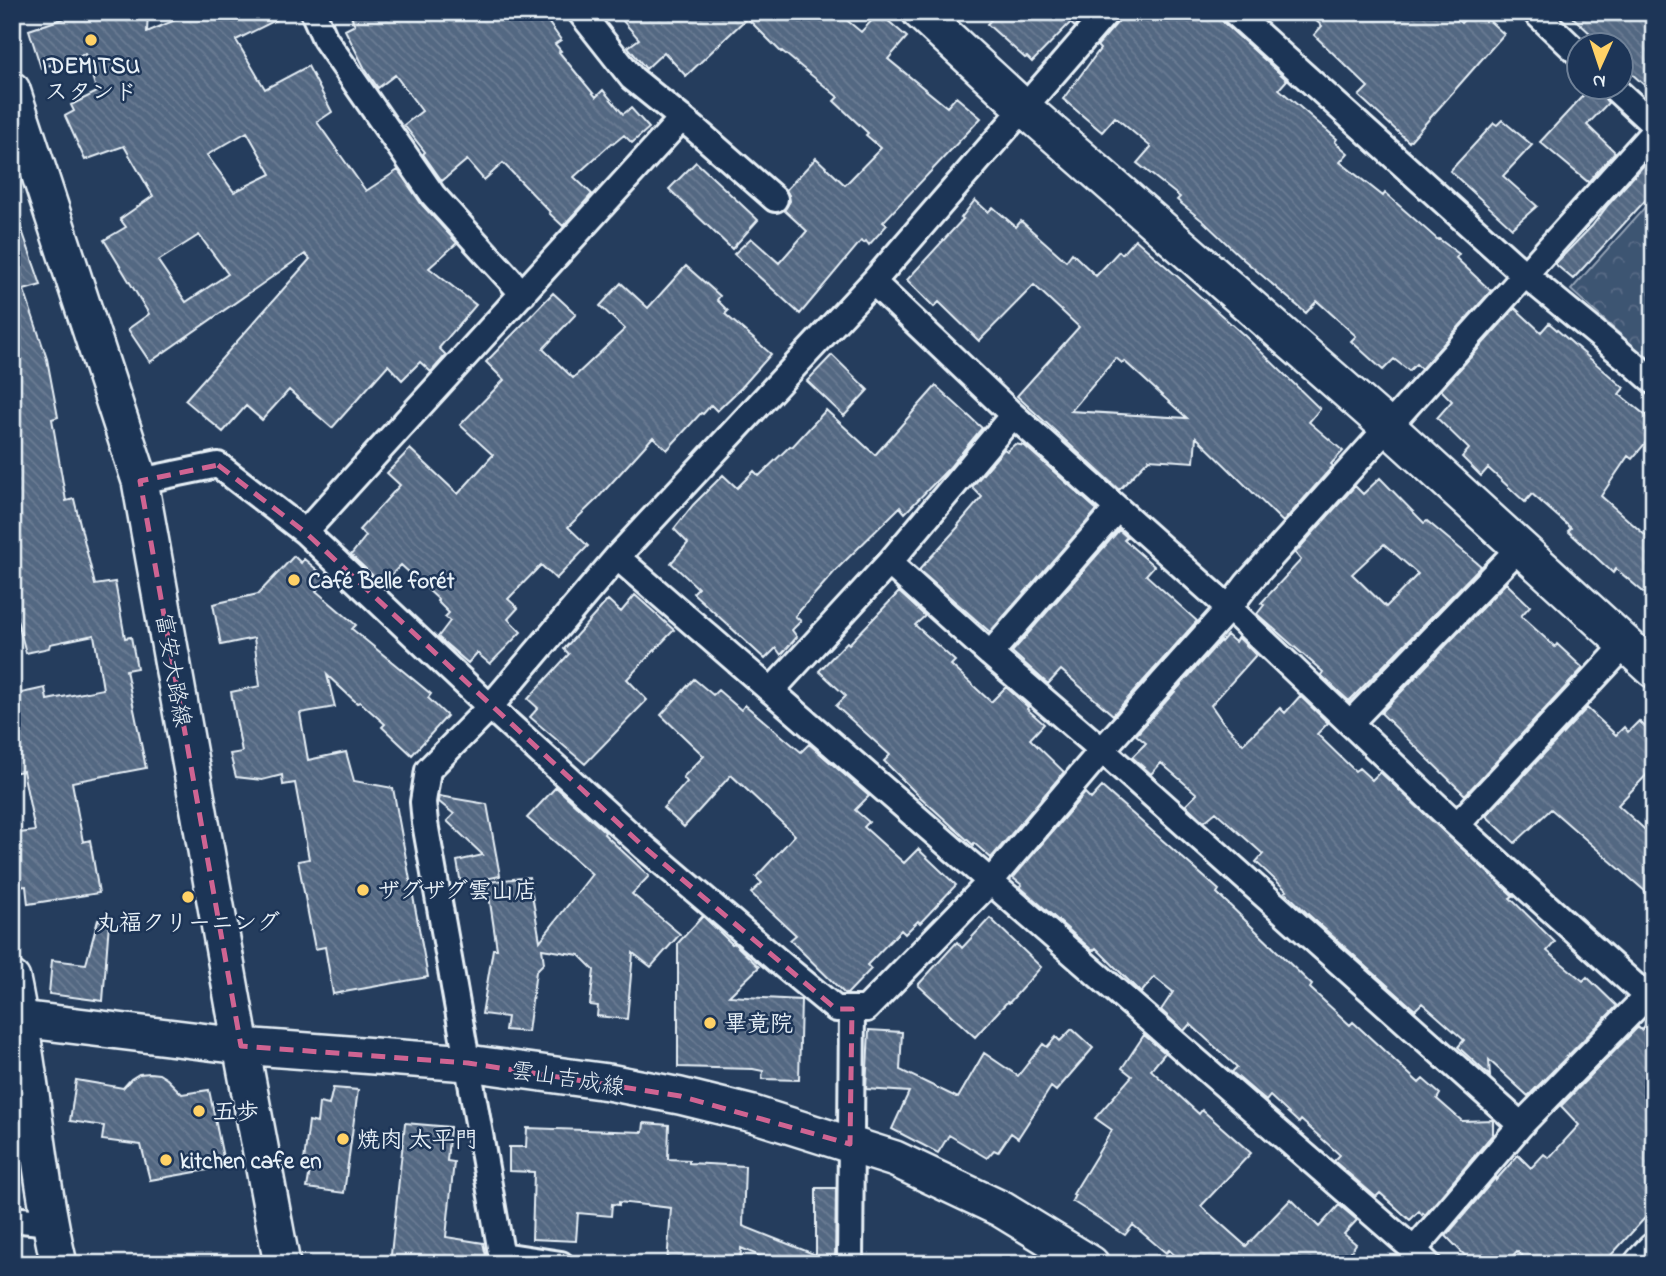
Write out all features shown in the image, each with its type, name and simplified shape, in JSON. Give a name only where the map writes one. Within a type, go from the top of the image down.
[{"type":"street","points":[[313,12],[325,39],[433,195],[523,294]]},
{"type":"street","points":[[580,12],[632,78],[775,199]]},
{"type":"street","points":[[920,12],[1024,108],[1388,427],[1654,670]]},
{"type":"street","points":[[561,1264],[503,1259],[425,823],[423,802],[428,770],[490,707],[617,556],[873,282],[1107,12]]},
{"type":"street","points":[[1234,12],[1524,274],[1654,382]]},
{"type":"street","points":[[1535,12],[1564,40]]},
{"type":"street","name":"富安大路線","points":[[12,90],[140,481],[282,1264]]},
{"type":"street","points":[[1629,102],[1654,125]]},
{"type":"street","points":[[305,532],[682,118]]},
{"type":"street","points":[[140,481],[218,465],[305,532],[644,848],[785,967],[836,1009],[866,1009],[990,881],[1256,575],[1654,131]]},
{"type":"street","points":[[617,556],[1421,1257],[1521,1125],[1650,1000],[1457,825],[1229,608],[1013,415],[873,282]]},
{"type":"street","points":[[772,690],[888,563],[1013,415]]},
{"type":"street","points":[[990,654],[1117,509]]},
{"type":"street","points":[[1350,723],[1519,548]]},
{"type":"street","points":[[888,563],[1102,750],[1521,1125]]},
{"type":"street","points":[[1457,825],[1625,645]]},
{"type":"street","points":[[12,979],[16,1018],[59,1264]]},
{"type":"street","points":[[850,1264],[852,1009]]},
{"type":"street","name":"雲山吉成線","points":[[16,1018],[242,1046],[468,1063],[680,1096],[753,1114],[895,1159],[1001,1209],[1091,1264]]},
{"type":"street","points":[[12,1219],[50,1223]]},
{"type":"street","points":[[1642,1264],[1654,1251]]},
{"type":"highlighted area","points":[[218,465],[305,532],[644,847],[836,1009],[852,1009],[850,1144],[680,1096],[468,1063],[241,1046],[140,481]]},
{"type":"green space","points":[[1654,197],[1654,365],[1571,290]]},
{"type":"building","points":[[83,12],[148,12],[147,32],[194,12],[292,12],[236,40],[265,89],[308,66],[332,112],[317,122],[366,191],[398,170],[422,205],[457,243],[429,268],[476,305],[439,348],[446,355],[431,372],[420,362],[402,380],[388,365],[332,428],[289,390],[262,420],[246,406],[223,432],[185,400],[310,259],[305,254],[150,362],[128,329],[149,314],[104,240],[126,227],[120,219],[153,196],[124,146],[85,160],[65,116],[74,111],[71,105],[97,92],[85,54],[41,68],[29,30]],"holes":[[[247,132],[271,174],[234,192],[207,155]],[[199,235],[228,274],[186,302],[158,261]]]},
{"type":"building","points":[[349,12],[541,12],[561,40],[555,44],[561,51],[559,52],[596,97],[603,90],[623,114],[631,108],[649,128],[632,143],[624,135],[574,177],[592,194],[563,226],[503,163],[484,180],[467,160],[442,181],[423,154],[425,152],[404,125],[422,111],[395,75],[378,88],[345,30],[355,25]]},
{"type":"building","points":[[615,12],[837,12],[861,32],[879,13],[907,37],[888,59],[947,107],[956,97],[981,118],[883,222],[887,225],[869,245],[866,241],[861,241],[800,314],[734,254],[751,238],[779,263],[807,231],[784,210],[790,201],[786,190],[816,158],[845,185],[881,148],[834,101],[838,97],[781,52],[747,18],[686,76],[664,52],[646,69],[628,47],[639,39]]},
{"type":"building","points":[[998,12],[1087,12],[1075,27],[1070,23],[1032,62],[987,24]]},
{"type":"building","points":[[1122,12],[1216,12],[1224,23],[1287,80],[1279,89],[1337,139],[1335,142],[1348,153],[1340,162],[1383,196],[1385,193],[1438,240],[1459,254],[1456,258],[1491,291],[1421,369],[1416,364],[1409,371],[1394,359],[1383,370],[1351,341],[1356,336],[1317,301],[1306,313],[1177,200],[1180,197],[1137,163],[1151,147],[1115,117],[1102,132],[1063,99],[1100,49],[1097,46],[1118,22]]},
{"type":"building","points":[[1306,12],[1450,12],[1461,23],[1471,12],[1480,20],[1484,16],[1504,34],[1409,142],[1359,96],[1368,87],[1314,35],[1322,26]]},
{"type":"building","points":[[1567,12],[1654,12],[1654,94],[1634,76],[1634,32],[1589,32]]},
{"type":"building","points":[[1577,102],[1608,103],[1587,125],[1615,152],[1588,182],[1540,142]]},
{"type":"building","points":[[1502,120],[1532,145],[1503,176],[1537,206],[1512,228],[1450,171],[1494,123],[1497,125]]},
{"type":"building","points":[[1654,154],[1654,191],[1573,279],[1555,264]]},
{"type":"building","points":[[696,162],[758,220],[732,249],[669,189]]},
{"type":"building","points":[[975,200],[988,212],[993,207],[1016,227],[1021,221],[1066,261],[1072,253],[1096,276],[1119,251],[1122,254],[1135,239],[1245,336],[1320,409],[1309,422],[1343,451],[1283,522],[1196,437],[1194,462],[1149,459],[1119,490],[1017,396],[1079,327],[1034,285],[979,341],[939,302],[934,307],[907,280],[963,219],[961,218]],"holes":[[[1116,358],[1122,363],[1124,361],[1187,418],[1071,411]]]},
{"type":"building","points":[[16,213],[41,285],[24,290],[47,359],[58,417],[52,419],[66,501],[74,499],[95,585],[115,582],[125,638],[131,637],[137,668],[126,670],[146,768],[72,782],[83,842],[90,840],[99,893],[28,904],[26,886],[18,887],[12,854],[12,834],[35,831],[23,771],[12,773],[12,695],[45,688],[47,700],[103,689],[94,635],[50,644],[49,648],[26,653],[15,612],[12,613],[12,214]]},
{"type":"building","points":[[686,266],[720,296],[717,300],[728,311],[725,314],[771,354],[717,411],[711,405],[667,450],[653,437],[568,527],[588,546],[556,579],[541,565],[508,599],[518,608],[508,619],[521,632],[490,664],[477,653],[468,663],[438,637],[450,621],[445,617],[449,613],[438,599],[401,565],[382,584],[351,555],[366,536],[359,530],[400,485],[387,473],[410,449],[458,494],[493,455],[460,425],[504,380],[486,362],[553,293],[576,314],[543,349],[573,378],[625,329],[600,306],[621,283],[648,308]]},
{"type":"building","points":[[1515,308],[1541,332],[1549,323],[1624,388],[1619,394],[1654,422],[1654,433],[1632,459],[1628,456],[1601,496],[1654,543],[1654,601],[1616,569],[1613,573],[1568,531],[1571,528],[1532,494],[1525,502],[1488,468],[1481,476],[1462,457],[1469,449],[1437,418],[1452,401],[1441,390]]},
{"type":"building","points":[[832,355],[868,390],[844,416],[807,381]]},
{"type":"building","points":[[936,386],[982,428],[950,467],[905,513],[900,507],[837,569],[795,616],[801,621],[792,630],[797,637],[781,655],[776,648],[765,659],[693,593],[698,588],[671,563],[688,543],[674,529],[723,475],[737,488],[754,471],[759,476],[792,447],[826,410],[875,455]]},
{"type":"building","points":[[1015,444],[1025,446],[1097,510],[990,632],[920,569],[982,497],[972,487],[1004,449],[1007,451]]},
{"type":"building","points":[[1380,478],[1424,523],[1427,521],[1481,566],[1349,701],[1321,675],[1323,672],[1257,614],[1264,605],[1261,603],[1301,560],[1295,553],[1355,486],[1363,494]],"holes":[[[1384,544],[1418,574],[1386,607],[1352,574]]]},
{"type":"building","points":[[1119,530],[1127,537],[1124,540],[1154,566],[1146,575],[1197,621],[1113,715],[1061,670],[1048,684],[1012,652]]},
{"type":"building","points":[[294,556],[301,563],[304,559],[328,579],[316,591],[356,625],[352,629],[431,694],[428,698],[447,716],[412,755],[382,727],[385,724],[327,675],[335,707],[300,713],[308,760],[346,752],[354,781],[393,788],[428,977],[333,994],[325,947],[315,949],[298,861],[309,859],[295,783],[283,785],[282,775],[262,780],[236,777],[230,754],[242,752],[231,692],[260,686],[254,638],[221,645],[213,604],[258,594]]},
{"type":"building","points":[[1506,583],[1530,606],[1521,616],[1583,668],[1465,795],[1381,713]]},
{"type":"building","points":[[899,592],[925,616],[915,625],[955,661],[951,665],[991,702],[1006,687],[1044,724],[1030,739],[1064,772],[991,858],[974,843],[973,845],[884,761],[890,755],[836,706],[846,696],[819,671]]},
{"type":"building","points":[[635,595],[674,630],[627,679],[647,700],[585,764],[530,717],[538,708],[528,699],[569,654],[564,649],[608,600],[621,612]]},
{"type":"building","points":[[1227,635],[1235,642],[1238,637],[1256,655],[1211,705],[1243,744],[1280,708],[1285,713],[1300,696],[1328,723],[1317,734],[1355,771],[1359,768],[1372,780],[1380,772],[1513,896],[1510,898],[1555,942],[1547,951],[1583,981],[1587,977],[1617,1006],[1528,1096],[1489,1060],[1490,1076],[1458,1047],[1464,1040],[1422,1003],[1415,1010],[1309,915],[1256,862],[1263,854],[1216,812],[1204,822],[1186,805],[1197,794],[1161,763],[1151,774],[1132,757],[1146,743],[1136,735]]},
{"type":"building","points":[[694,679],[713,695],[718,690],[741,710],[745,705],[801,752],[809,744],[869,796],[855,810],[869,822],[864,827],[904,863],[918,849],[956,885],[920,923],[918,921],[905,934],[901,930],[867,965],[871,969],[847,994],[790,940],[796,935],[751,893],[762,883],[756,877],[795,835],[731,775],[684,827],[663,808],[687,782],[683,777],[704,756],[661,715]]},
{"type":"building","points":[[1587,708],[1616,735],[1624,727],[1628,732],[1639,721],[1654,735],[1654,767],[1618,805],[1654,838],[1654,899],[1551,809],[1515,843],[1486,816]]},
{"type":"building","points":[[556,787],[649,876],[632,894],[680,934],[651,967],[633,953],[627,1019],[597,1016],[598,1006],[590,1005],[594,970],[579,955],[542,949],[544,963],[536,971],[528,1032],[505,1030],[507,1017],[482,1014],[493,949],[497,949],[487,882],[529,877],[540,941],[592,874],[527,818]]},
{"type":"building","points":[[1102,787],[1219,890],[1217,893],[1312,985],[1310,988],[1350,1025],[1353,1022],[1419,1083],[1423,1079],[1440,1094],[1437,1099],[1462,1121],[1493,1120],[1493,1134],[1425,1215],[1419,1211],[1410,1220],[1380,1193],[1376,1197],[1334,1161],[1340,1155],[1301,1120],[1299,1123],[1270,1096],[1266,1101],[1232,1072],[1237,1067],[1190,1024],[1184,1031],[1161,1010],[1173,992],[1154,977],[1141,993],[1096,948],[1093,951],[1013,878],[1085,793],[1091,799]]},
{"type":"building","points":[[439,796],[487,804],[500,876],[461,884],[457,861],[483,855],[447,821],[454,814],[438,801]]},
{"type":"building","points":[[703,916],[759,967],[729,996],[801,1000],[799,1080],[762,1079],[763,1071],[753,1069],[678,1067],[678,943]]},
{"type":"building","points":[[990,918],[1041,967],[975,1037],[918,985],[957,942],[962,948]]},
{"type":"building","points":[[98,920],[109,922],[103,1001],[49,994],[52,960],[86,964]]},
{"type":"building","points":[[1654,1017],[1654,1208],[1603,1264],[1531,1264],[1517,1251],[1506,1264],[1473,1264],[1446,1236],[1518,1155],[1531,1168],[1544,1154],[1549,1158],[1579,1125],[1561,1106],[1638,1027],[1641,1030]]},
{"type":"building","points":[[1072,1029],[1093,1048],[1056,1091],[1051,1087],[1018,1138],[1011,1133],[998,1152],[994,1150],[987,1158],[949,1135],[938,1153],[892,1129],[909,1092],[866,1089],[869,1030],[902,1032],[900,1070],[958,1098],[984,1053],[1018,1076],[1043,1044],[1047,1047],[1056,1037],[1060,1041]]},
{"type":"building","points":[[1144,1035],[1165,1053],[1151,1070],[1199,1114],[1202,1110],[1251,1153],[1201,1206],[1246,1246],[1291,1199],[1319,1227],[1339,1205],[1357,1220],[1344,1234],[1356,1244],[1351,1251],[1365,1264],[1184,1264],[1169,1250],[1166,1253],[1133,1225],[1125,1235],[1072,1201],[1075,1195],[1073,1194],[1112,1130],[1095,1118],[1132,1076],[1122,1068]]},
{"type":"building","points":[[150,1073],[167,1079],[182,1094],[209,1090],[225,1167],[150,1180],[141,1145],[102,1140],[104,1126],[70,1121],[76,1080],[123,1088],[139,1074]]},
{"type":"building","points":[[333,1088],[358,1090],[344,1193],[307,1188],[310,1170],[303,1169],[309,1121],[317,1123],[319,1103],[329,1105]]},
{"type":"building","points":[[405,1123],[450,1127],[447,1161],[454,1162],[446,1237],[483,1243],[488,1264],[390,1264]]},
{"type":"building","points":[[644,1123],[669,1125],[668,1159],[745,1166],[743,1226],[816,1255],[816,1188],[836,1188],[835,1264],[778,1264],[741,1248],[740,1264],[667,1264],[671,1208],[619,1202],[619,1205],[612,1204],[611,1216],[578,1213],[576,1241],[532,1239],[534,1172],[509,1171],[509,1147],[526,1147],[527,1128],[643,1132]]},
{"type":"place","name":"IDEMITSU スタンド","points":[[91,40]]},
{"type":"place","name":"Café Belle forét","points":[[294,580]]},
{"type":"place","name":"ザグザグ雲山店","points":[[363,890]]},
{"type":"place","name":"丸福クリーニング","points":[[188,897]]},
{"type":"place","name":"畢竟院","points":[[710,1023]]},
{"type":"place","name":"五歩","points":[[199,1111]]},
{"type":"place","name":"焼肉 太平門","points":[[343,1139]]},
{"type":"place","name":"kitchen cafe en","points":[[166,1160]]}]
